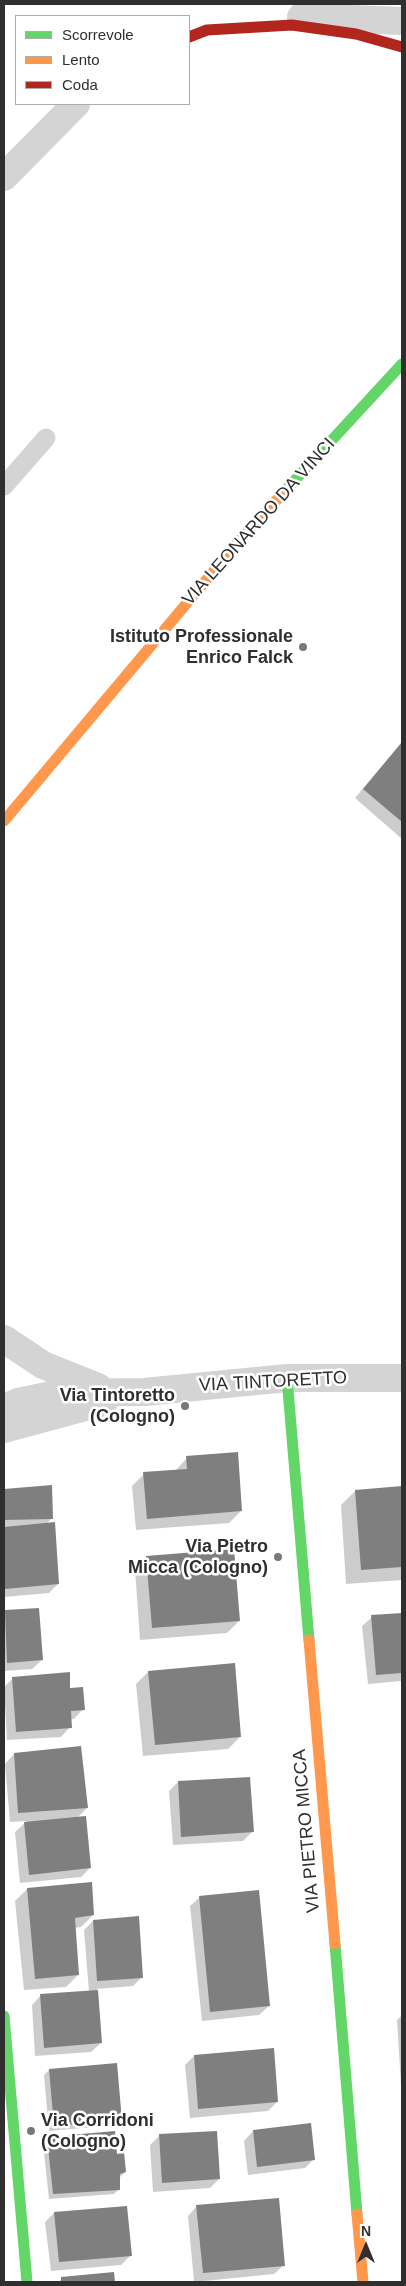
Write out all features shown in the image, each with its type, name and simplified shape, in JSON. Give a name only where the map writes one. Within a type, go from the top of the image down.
[{"type":"street","points":[[198,34],[286,16],[402,21]]},
{"type":"street","points":[[198,34],[292,25],[356,34],[402,47]]},
{"type":"street","points":[[4,177],[75,105]]},
{"type":"street","name":"VIA LEONARDO DA VINCI","points":[[4,820],[239,541],[402,364]]},
{"type":"street","name":"VIA TINTORETTO","points":[[4,1339],[42,1365],[111,1392]]},
{"type":"street","name":"VIA TINTORETTO","points":[[4,1408],[18,1402],[61,1393],[144,1392],[287,1378],[402,1378]]},
{"type":"street","name":"VIA PIETRO MICCA","points":[[287,1378],[363,2282]]},
{"type":"street","name":"VIA TINTORETTO","points":[[4,1429],[144,1392]]},
{"type":"street","points":[[4,2016],[27,2282]]},
{"type":"lane","points":[[4,486],[46,438]]},
{"type":"building","points":[[402,742],[402,822],[363,789]]},
{"type":"building","points":[[238,1452],[242,1511],[147,1519],[143,1472],[187,1469],[186,1456]]},
{"type":"building","points":[[52,1485],[53,1519],[4,1520],[4,1489]]},
{"type":"building","points":[[402,1486],[402,1567],[361,1570],[355,1490]]},
{"type":"building","points":[[55,1522],[59,1584],[5,1589],[4,1527]]},
{"type":"building","points":[[234,1549],[240,1621],[152,1628],[146,1556]]},
{"type":"building","points":[[39,1608],[43,1660],[7,1663],[5,1610]]},
{"type":"building","points":[[402,1613],[402,1673],[376,1675],[371,1615]]},
{"type":"building","points":[[235,1663],[241,1737],[155,1745],[148,1671]]},
{"type":"building","points":[[70,1672],[70,1688],[83,1687],[85,1710],[71,1711],[72,1728],[16,1732],[12,1677]]},
{"type":"building","points":[[81,1746],[88,1808],[18,1813],[14,1753]]},
{"type":"building","points":[[250,1777],[254,1832],[181,1837],[178,1781]]},
{"type":"building","points":[[86,1816],[91,1868],[29,1875],[24,1822]]},
{"type":"building","points":[[92,1882],[94,1915],[75,1918],[79,1975],[35,1979],[27,1888]]},
{"type":"building","points":[[259,1890],[270,2006],[210,2012],[199,1896]]},
{"type":"building","points":[[139,1916],[143,1978],[97,1981],[93,1920]]},
{"type":"building","points":[[98,1990],[102,2043],[44,2048],[40,1994]]},
{"type":"building","points":[[274,2048],[278,2102],[198,2109],[194,2055]]},
{"type":"building","points":[[117,2063],[122,2121],[54,2126],[49,2069]]},
{"type":"building","points":[[311,2123],[315,2160],[257,2167],[253,2130]]},
{"type":"building","points":[[115,2131],[117,2154],[124,2152],[126,2172],[120,2174],[120,2190],[53,2194],[47,2137]]},
{"type":"building","points":[[217,2131],[220,2179],[162,2183],[159,2134]]},
{"type":"building","points":[[279,2198],[285,2266],[203,2273],[196,2205]]},
{"type":"building","points":[[127,2206],[132,2256],[59,2262],[54,2212]]},
{"type":"building","points":[[114,2272],[115,2282],[61,2282],[61,2277]]},
{"type":"traffic: fast","points":[[285,491],[402,364]]},
{"type":"traffic: fast","points":[[287,1378],[309,1640]]},
{"type":"traffic: fast","points":[[335,1944],[357,2214]]},
{"type":"traffic: fast","points":[[4,2016],[27,2282]]},
{"type":"traffic: slow","points":[[4,821],[239,541],[285,491]]},
{"type":"traffic: slow","points":[[309,1640],[335,1944]]},
{"type":"traffic: slow","points":[[357,2214],[363,2282]]},
{"type":"traffic: jam","points":[[190,37],[207,30],[292,25],[356,34],[402,47]]},
{"type":"place","name":"Istituto Professionale Enrico Falck","points":[[303,647]]},
{"type":"place","name":"Via Tintoretto (Cologno)","points":[[185,1406]]},
{"type":"place","name":"Via Pietro Micca (Cologno)","points":[[278,1557]]},
{"type":"place","name":"Via Corridoni (Cologno)","points":[[31,2131]]}]
